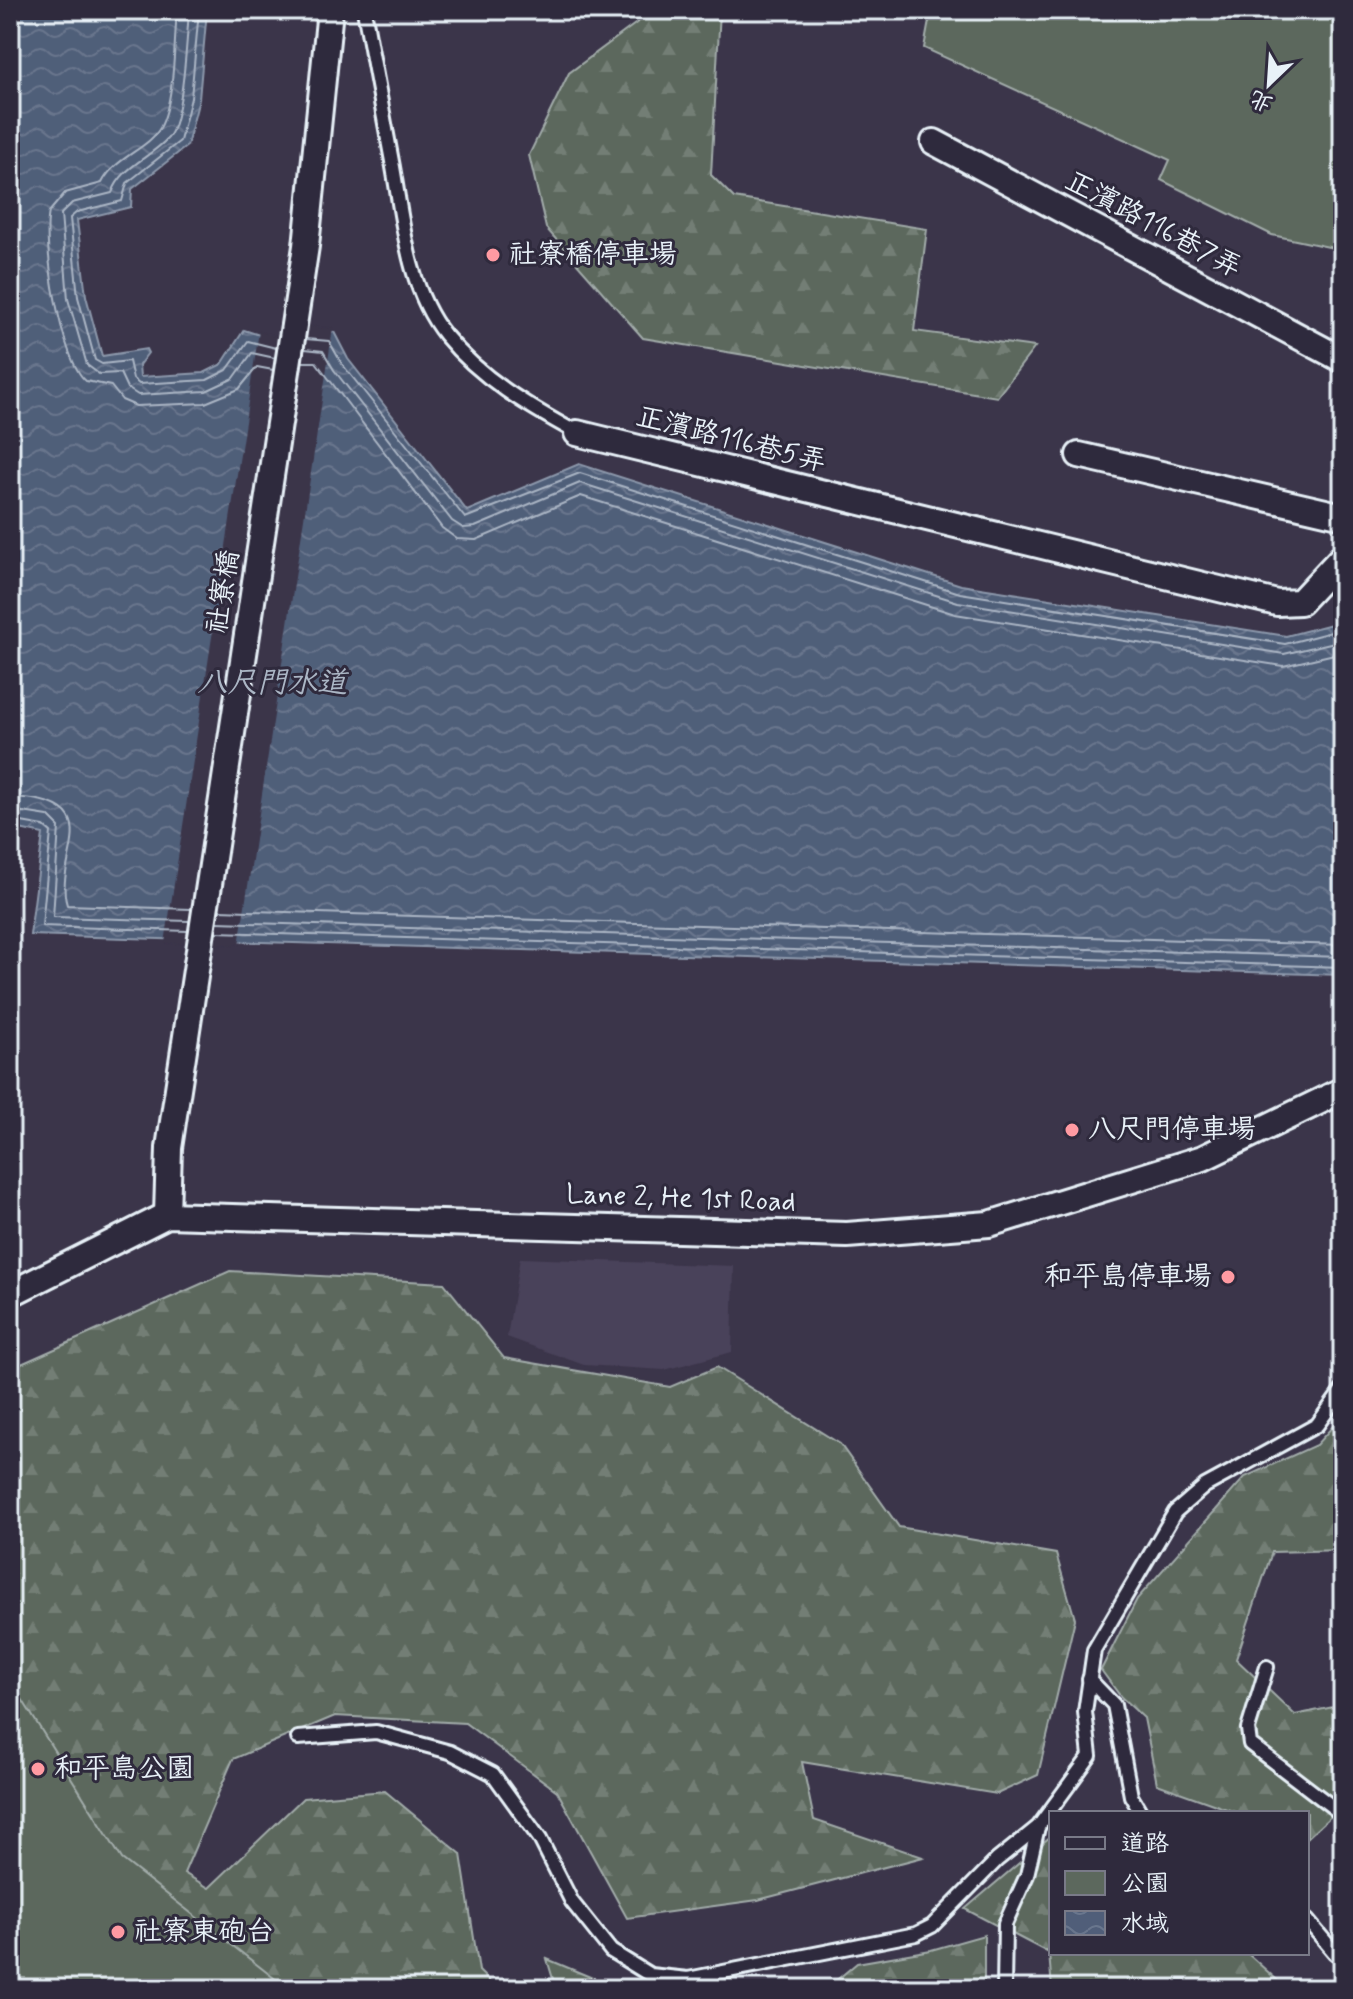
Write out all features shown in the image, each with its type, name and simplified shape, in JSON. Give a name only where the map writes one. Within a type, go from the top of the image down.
[{"type":"street","name":"社寮橋","points":[[167,1215],[169,1148],[306,246],[330,10]]},
{"type":"street","name":"正濱路116巷7弄","points":[[934,142],[1343,360]]},
{"type":"street","name":"正濱路116巷5弄","points":[[577,433],[1277,603],[1300,602],[1343,556]]},
{"type":"street","points":[[1079,455],[1343,516]]},
{"type":"street","name":"Lane 2, He 1st Road","points":[[10,1294],[119,1236],[167,1215],[847,1235],[989,1224],[1203,1158],[1343,1090]]},
{"type":"lane","name":"正濱路116巷5弄","points":[[364,10],[408,247],[422,298],[443,333],[471,364],[499,388],[577,433]]},
{"type":"lane","points":[[1050,1811],[1090,1756],[1085,1712],[1094,1650],[1175,1512],[1205,1486],[1317,1425],[1343,1389]]},
{"type":"lane","points":[[1267,1667],[1248,1729],[1250,1744],[1343,1815]]},
{"type":"lane","points":[[1089,1679],[1114,1705],[1131,1796],[1140,1811]]},
{"type":"lane","points":[[298,1738],[376,1732],[450,1752],[493,1774],[540,1839],[572,1902],[611,1951],[650,1975],[688,1979],[916,1934],[932,1926],[997,1860],[1038,1827],[1049,1812]]},
{"type":"lane","points":[[1004,1989],[1005,1924],[1027,1875],[1038,1827]]},
{"type":"lane","points":[[1309,1922],[1335,1953]]},
{"type":"shaded area","points":[[520,1258],[734,1266],[732,1352],[664,1370],[584,1365],[507,1337]]},
{"type":"green space","points":[[654,10],[720,10],[711,175],[734,198],[927,229],[914,331],[1035,347],[997,397],[643,338],[546,228],[529,155],[569,73]]},
{"type":"green space","points":[[931,10],[1343,10],[1343,250],[1272,235],[1161,180],[1170,160],[924,48]]},
{"type":"green space","points":[[230,1271],[444,1283],[504,1358],[670,1387],[717,1367],[840,1444],[899,1527],[1056,1554],[1075,1619],[1038,1775],[997,1794],[802,1762],[814,1820],[923,1857],[758,1900],[627,1918],[557,1791],[465,1723],[335,1716],[233,1759],[184,1873],[209,1888],[303,1798],[385,1791],[461,1854],[479,1971],[497,1989],[10,1989],[10,1369]]},
{"type":"green space","points":[[1343,1415],[1343,1550],[1272,1552],[1236,1659],[1295,1715],[1343,1705],[1343,1805],[1309,1836],[1309,1811],[1232,1811],[1157,1784],[1144,1718],[1121,1697],[1101,1670],[1137,1599],[1245,1477],[1316,1445]]},
{"type":"green space","name":"和平島公園","points":[[10,1680],[122,1859],[288,1989],[10,1989]]},
{"type":"green space","points":[[1049,1838],[1049,1953],[965,1909]]},
{"type":"green space","points":[[984,1935],[984,1989],[826,1989],[857,1963],[931,1950]]},
{"type":"green space","points":[[1049,1955],[1249,1955],[1287,1989],[1052,1989]]},
{"type":"green space","points":[[547,1959],[619,1989],[556,1989]]},
{"type":"water","name":"八尺門水道","points":[[10,10],[207,10],[199,99],[187,146],[132,189],[131,207],[77,220],[86,296],[102,356],[146,349],[148,353],[139,365],[140,377],[204,373],[222,364],[244,330],[275,340],[300,330],[334,332],[348,359],[467,511],[579,464],[961,585],[1286,636],[1343,621],[1343,975],[30,935],[43,834],[10,827]]},
{"type":"pier","points":[[299,326],[333,328],[239,945],[165,943],[259,331],[275,336]]},
{"type":"place","name":"社寮橋停車場","points":[[493,255]]},
{"type":"place","name":"八尺門停車場","points":[[1072,1130]]},
{"type":"place","name":"和平島停車場","points":[[1228,1277]]},
{"type":"place","name":"和平島公園","points":[[38,1769]]},
{"type":"place","name":"社寮東砲台","points":[[118,1932]]}]
